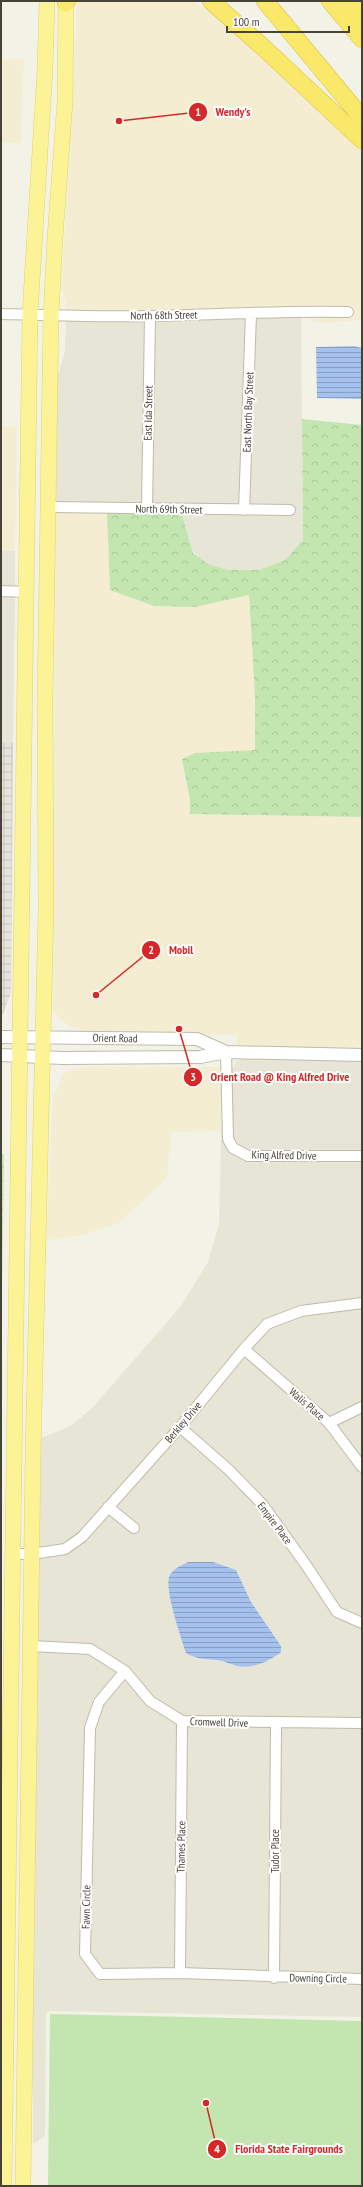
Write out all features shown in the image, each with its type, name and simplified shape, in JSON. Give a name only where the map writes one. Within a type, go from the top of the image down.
[{"type":"highway","points":[[211,1],[264,48],[362,140]]},
{"type":"highway","points":[[265,1],[362,118]]},
{"type":"highway","points":[[330,1],[362,39]]},
{"type":"highway","points":[[350,1],[362,18]]},
{"type":"main road","points":[[4,2186],[5,1769],[12,1554],[21,1056],[30,314],[46,69],[47,1]]},
{"type":"main road","points":[[23,2186],[25,2131],[30,1646],[46,909],[45,764],[51,315],[65,101],[66,2]]},
{"type":"main road","points":[[27,533],[48,511]]},
{"type":"main road","points":[[27,533],[47,556]]},
{"type":"main road","points":[[5,1769],[20,1760],[29,1747]]},
{"type":"main road","points":[[5,1769],[20,1789],[19,1873],[28,1885]]},
{"type":"street","name":"North 68th Street","points":[[1,314],[150,316],[251,314],[296,310],[348,312]]},
{"type":"street","name":"East North Bay Street","points":[[244,510],[251,314]]},
{"type":"street","name":"East Ida Street","points":[[147,509],[150,316]]},
{"type":"street","name":"North 69th Street","points":[[48,511],[147,509],[290,510]]},
{"type":"street","points":[[1,591],[26,592]]},
{"type":"street","name":"Orient Road","points":[[1,1037],[197,1039],[226,1052]]},
{"type":"street","name":"Orient Road","points":[[1,1055],[43,1057],[200,1057],[226,1052],[362,1055]]},
{"type":"street","name":"King Alfred Drive","points":[[226,1052],[228,1139],[233,1148],[248,1156],[362,1156]]},
{"type":"street","name":"Berkley Drive","points":[[12,1554],[32,1554],[65,1549],[82,1537],[180,1427],[244,1349],[267,1324],[301,1311],[362,1303]]},
{"type":"street","name":"Walis Place","points":[[244,1349],[329,1423],[362,1467]]},
{"type":"street","points":[[329,1423],[362,1407]]},
{"type":"street","name":"Empire Place","points":[[180,1427],[229,1470],[262,1505],[306,1565],[337,1612],[362,1623]]},
{"type":"street","points":[[108,1507],[134,1528]]},
{"type":"street","name":"Cromwell Drive","points":[[30,1646],[90,1649],[125,1671],[150,1701],[182,1721],[276,1724],[362,1723]]},
{"type":"street","name":"Fawn Circle","points":[[125,1671],[99,1702],[90,1728],[85,1954],[100,1974],[180,1973],[274,1978]]},
{"type":"street","name":"Thames Place","points":[[180,1973],[182,1721]]},
{"type":"street","name":"Tudor Place","points":[[274,1978],[276,1724]]},
{"type":"street","name":"Downing Circle","points":[[274,1978],[362,1979]]},
{"type":"street","points":[[4,2128],[25,2131]]},
{"type":"shaded area","points":[[77,1],[194,1],[247,38],[347,132],[362,151],[362,320],[322,323],[301,317],[264,317],[297,315],[353,316],[353,308],[301,306],[251,310],[150,312],[66,311],[66,304],[61,288]]},
{"type":"shaded area","points":[[1,59],[24,59],[21,143],[1,142]]},
{"type":"shaded area","points":[[301,317],[303,540],[285,560],[259,570],[229,570],[210,565],[193,552],[182,514],[295,514],[294,506],[249,506],[256,318]]},
{"type":"shaded area","points":[[246,318],[240,506],[152,505],[154,320]]},
{"type":"shaded area","points":[[66,319],[145,320],[143,505],[55,503],[57,378],[65,351]]},
{"type":"shaded area","points":[[17,426],[15,551],[1,551],[1,427]]},
{"type":"shaded area","points":[[55,511],[107,513],[110,590],[195,607],[249,595],[255,696],[255,750],[195,753],[182,759],[190,800],[190,814],[362,817],[362,1051],[237,1048],[237,1035],[86,1031],[72,1027],[58,1018],[51,1004]]},
{"type":"shaded area","points":[[1,551],[15,551],[15,587],[1,587]]},
{"type":"shaded area","points":[[1,595],[15,595],[13,743],[1,743]]},
{"type":"shaded area","points":[[1,743],[13,743],[11,993],[1,1019]]},
{"type":"shaded area","points":[[243,1059],[362,1059],[362,1152],[250,1152],[236,1145],[232,1138],[232,1069],[236,1062]]},
{"type":"shaded area","points":[[83,1067],[222,1067],[221,1131],[171,1132],[167,1178],[119,1223],[78,1236],[46,1240],[53,1096],[64,1073]]},
{"type":"shaded area","points":[[222,1101],[223,1139],[229,1150],[362,1160],[362,1299],[300,1306],[240,1346],[177,1424],[78,1534],[63,1545],[38,1549],[41,1438],[71,1426],[93,1407],[181,1306],[208,1262],[219,1225]]},
{"type":"shaded area","points":[[362,1307],[362,1402],[330,1418],[250,1349],[270,1327],[302,1315]]},
{"type":"shaded area","points":[[245,1355],[325,1425],[362,1475],[362,1619],[340,1608],[310,1563],[187,1426]]},
{"type":"shaded area","points":[[362,1412],[362,1460],[336,1424]]},
{"type":"shaded area","points":[[181,1433],[225,1473],[259,1508],[302,1567],[333,1614],[362,1628],[362,1719],[184,1717],[153,1698],[131,1670],[92,1645],[36,1642],[37,1558],[66,1554]],"holes":[[[236,1570],[251,1602],[281,1646],[281,1652],[271,1659],[256,1665],[239,1666],[220,1661],[192,1657],[186,1653],[169,1592]]]},
{"type":"shaded area","points":[[36,1651],[88,1653],[118,1672],[95,1699],[80,1954],[96,1976],[362,1983],[362,2017],[49,2011],[46,2014],[45,2136],[33,2144],[33,2093],[31,2074]]},
{"type":"shaded area","points":[[125,1679],[147,1705],[177,1723],[175,1969],[102,1969],[90,1953],[95,1729],[104,1704]]},
{"type":"shaded area","points":[[187,1725],[271,1728],[269,1973],[185,1969]]},
{"type":"shaded area","points":[[280,1728],[362,1728],[362,1975],[278,1974]]},
{"type":"green space","points":[[302,419],[362,425],[362,817],[190,814],[190,800],[182,759],[195,753],[255,750],[255,696],[249,595],[195,607],[154,606],[110,590],[107,513],[182,514],[193,553],[210,565],[229,570],[259,570],[285,560],[303,540]]},
{"type":"green space","points":[[1,1154],[4,1154],[1,1369]]},
{"type":"green space","points":[[50,2014],[362,2021],[362,2186],[48,2186]]},
{"type":"water","points":[[354,346],[362,348],[362,399],[317,398],[316,347]]},
{"type":"water","points":[[188,1562],[213,1562],[236,1570],[251,1602],[281,1646],[281,1652],[261,1664],[243,1667],[219,1660],[197,1658],[186,1653],[174,1615],[168,1584],[170,1574]]},
{"type":"place","name":"Wendy's","points":[[119,121]]},
{"type":"place","name":"Mobil","points":[[96,995]]},
{"type":"place","name":"Orient Road @ King Alfred Drive","points":[[179,1029]]},
{"type":"place","name":"Florida State Fairgrounds","points":[[206,2103]]}]
